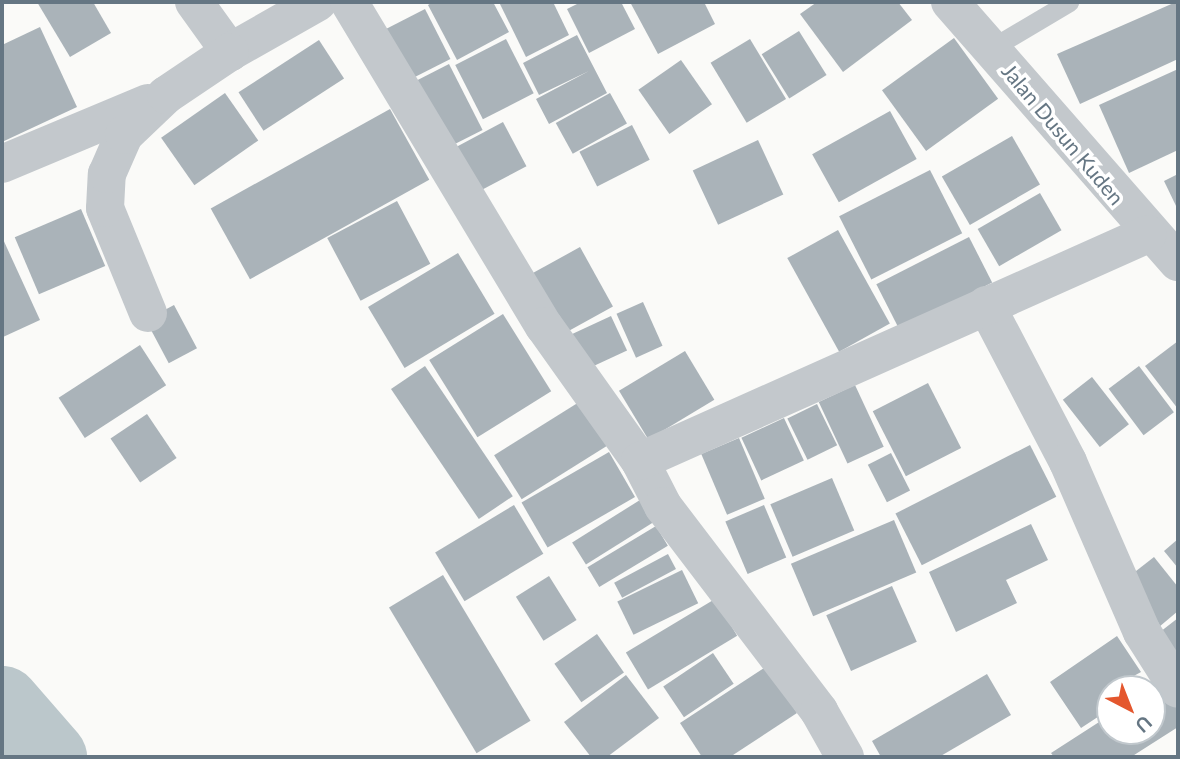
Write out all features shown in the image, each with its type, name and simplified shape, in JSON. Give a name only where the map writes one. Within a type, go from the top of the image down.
[{"type":"street","points":[[194,2],[230,52]]},
{"type":"street","points":[[148,313],[105,208],[107,174],[124,135],[166,95],[230,52],[318,2]]},
{"type":"street","points":[[349,2],[503,261],[640,461],[663,506],[819,711],[845,757]]},
{"type":"street","name":"Jalan Dusun Kuden","points":[[950,2],[1148,234],[1178,262]]},
{"type":"street","points":[[2,164],[166,95]]},
{"type":"street","points":[[640,461],[930,336],[986,305],[1148,234]]},
{"type":"street","points":[[986,305],[1068,462],[1142,632],[1178,689]]},
{"type":"lane","points":[[990,49],[1069,2]]},
{"type":"building","points":[[37,2],[93,2],[111,33],[70,57]]},
{"type":"building","points":[[433,2],[493,2],[509,32],[457,60],[428,5]]},
{"type":"building","points":[[499,2],[553,2],[569,35],[526,57]]},
{"type":"building","points":[[581,2],[621,2],[635,29],[589,53],[567,9]]},
{"type":"building","points":[[630,2],[704,2],[715,24],[658,54]]},
{"type":"building","points":[[817,2],[898,2],[912,20],[843,72],[800,14]]},
{"type":"building","points":[[1176,2],[1178,59],[1080,104],[1057,54]]},
{"type":"building","points":[[425,9],[450,59],[409,80],[384,30]]},
{"type":"building","points":[[40,27],[77,107],[2,142],[2,45]]},
{"type":"building","points":[[799,31],[827,75],[789,98],[762,54]]},
{"type":"building","points":[[577,35],[607,93],[549,124],[536,99],[589,71],[539,95],[523,63]]},
{"type":"building","points":[[954,38],[998,99],[926,151],[882,90]]},
{"type":"building","points":[[506,39],[534,93],[483,119],[455,65]]},
{"type":"building","points":[[750,39],[786,99],[747,123],[711,63]]},
{"type":"building","points":[[319,40],[344,79],[264,131],[238,92]]},
{"type":"building","points":[[681,60],[712,104],[669,134],[638,90]]},
{"type":"building","points":[[449,64],[483,130],[443,150],[409,84]]},
{"type":"building","points":[[1178,69],[1178,150],[1129,173],[1099,105]]},
{"type":"building","points":[[225,93],[258,141],[194,185],[161,138]]},
{"type":"building","points":[[610,93],[627,124],[573,154],[556,123]]},
{"type":"building","points":[[390,109],[429,180],[250,279],[211,208]]},
{"type":"building","points":[[890,111],[917,159],[839,202],[812,154]]},
{"type":"building","points":[[503,122],[526,166],[480,191],[456,147]]},
{"type":"building","points":[[632,125],[650,160],[597,187],[579,152]]},
{"type":"building","points":[[1012,136],[1040,184],[970,225],[942,176]]},
{"type":"building","points":[[758,140],[783,194],[718,225],[693,170]]},
{"type":"building","points":[[930,170],[962,233],[871,280],[839,216]]},
{"type":"building","points":[[1178,174],[1178,210],[1164,181]]},
{"type":"building","points":[[1040,193],[1062,230],[999,266],[978,229]]},
{"type":"building","points":[[397,201],[430,264],[361,301],[327,238]]},
{"type":"building","points":[[81,209],[105,266],[39,294],[15,237]]},
{"type":"building","points":[[838,230],[890,324],[839,352],[787,258]]},
{"type":"building","points":[[2,237],[40,320],[3,337],[2,335]]},
{"type":"building","points":[[969,237],[992,282],[899,330],[876,284]]},
{"type":"building","points":[[580,247],[613,306],[562,335],[529,275]]},
{"type":"building","points":[[458,253],[495,314],[405,368],[368,307]]},
{"type":"building","points":[[643,302],[663,346],[636,358],[617,314]]},
{"type":"building","points":[[174,305],[197,348],[169,363],[146,320]]},
{"type":"building","points":[[503,314],[551,391],[477,437],[429,360]]},
{"type":"building","points":[[611,316],[627,350],[587,369],[571,335]]},
{"type":"building","points":[[1178,341],[1178,409],[1145,366]]},
{"type":"building","points":[[140,345],[166,385],[85,438],[59,398]]},
{"type":"building","points":[[685,351],[714,400],[648,440],[619,391]]},
{"type":"building","points":[[425,366],[513,496],[479,519],[391,389]]},
{"type":"building","points":[[1139,366],[1174,412],[1144,435],[1109,389]]},
{"type":"building","points":[[1092,377],[1129,424],[1100,447],[1063,400]]},
{"type":"building","points":[[928,383],[961,448],[906,476],[873,411]]},
{"type":"building","points":[[855,385],[884,447],[847,464],[819,402]]},
{"type":"building","points":[[584,399],[612,443],[522,499],[494,455]]},
{"type":"building","points":[[817,404],[837,445],[808,460],[787,418]]},
{"type":"building","points":[[147,414],[177,458],[140,483],[111,439]]},
{"type":"building","points":[[784,418],[804,461],[761,480],[741,438]]},
{"type":"building","points":[[739,438],[765,499],[727,515],[701,454]]},
{"type":"building","points":[[1030,445],[1056,497],[922,565],[895,514]]},
{"type":"building","points":[[609,452],[635,497],[548,548],[522,502]]},
{"type":"building","points":[[891,453],[910,490],[887,502],[868,465]]},
{"type":"building","points":[[832,478],[854,530],[793,557],[770,504]]},
{"type":"building","points":[[640,500],[654,522],[586,564],[572,542]]},
{"type":"building","points":[[514,505],[543,554],[464,601],[435,552]]},
{"type":"building","points":[[764,505],[786,557],[748,574],[725,521]]},
{"type":"building","points":[[894,520],[916,572],[813,616],[791,564]]},
{"type":"building","points":[[1031,524],[1048,560],[1006,580],[1017,603],[956,632],[929,572]]},
{"type":"building","points":[[656,526],[668,546],[599,587],[587,567]]},
{"type":"building","points":[[1178,539],[1178,568],[1164,551]]},
{"type":"building","points":[[668,554],[676,569],[622,598],[614,583]]},
{"type":"building","points":[[1154,557],[1178,587],[1178,611],[1159,627],[1122,582]]},
{"type":"building","points":[[682,570],[698,603],[634,635],[617,602]]},
{"type":"building","points":[[443,575],[531,721],[477,753],[389,607]]},
{"type":"building","points":[[549,576],[577,620],[543,641],[516,597]]},
{"type":"building","points":[[892,586],[917,642],[851,671],[826,615]]},
{"type":"building","points":[[715,599],[737,636],[648,689],[626,653]]},
{"type":"building","points":[[1178,618],[1178,673],[1151,639]]},
{"type":"building","points":[[597,634],[624,673],[581,702],[554,664]]},
{"type":"building","points":[[1117,636],[1141,672],[1136,675],[1096,675],[1096,718],[1081,728],[1050,682]]},
{"type":"building","points":[[713,653],[734,684],[684,717],[663,687]]},
{"type":"building","points":[[767,666],[797,713],[730,757],[702,757],[680,723]]},
{"type":"building","points":[[987,674],[1011,715],[939,757],[881,757],[872,741]]},
{"type":"building","points":[[626,675],[659,718],[607,757],[591,757],[564,722]]},
{"type":"building","points":[[1166,682],[1178,702],[1178,727],[1166,735]]},
{"type":"building","points":[[1096,724],[1096,745],[1150,745],[1131,757],[1054,757],[1051,753]]},
{"type":"waterway","points":[[2,703],[49,757]]}]
